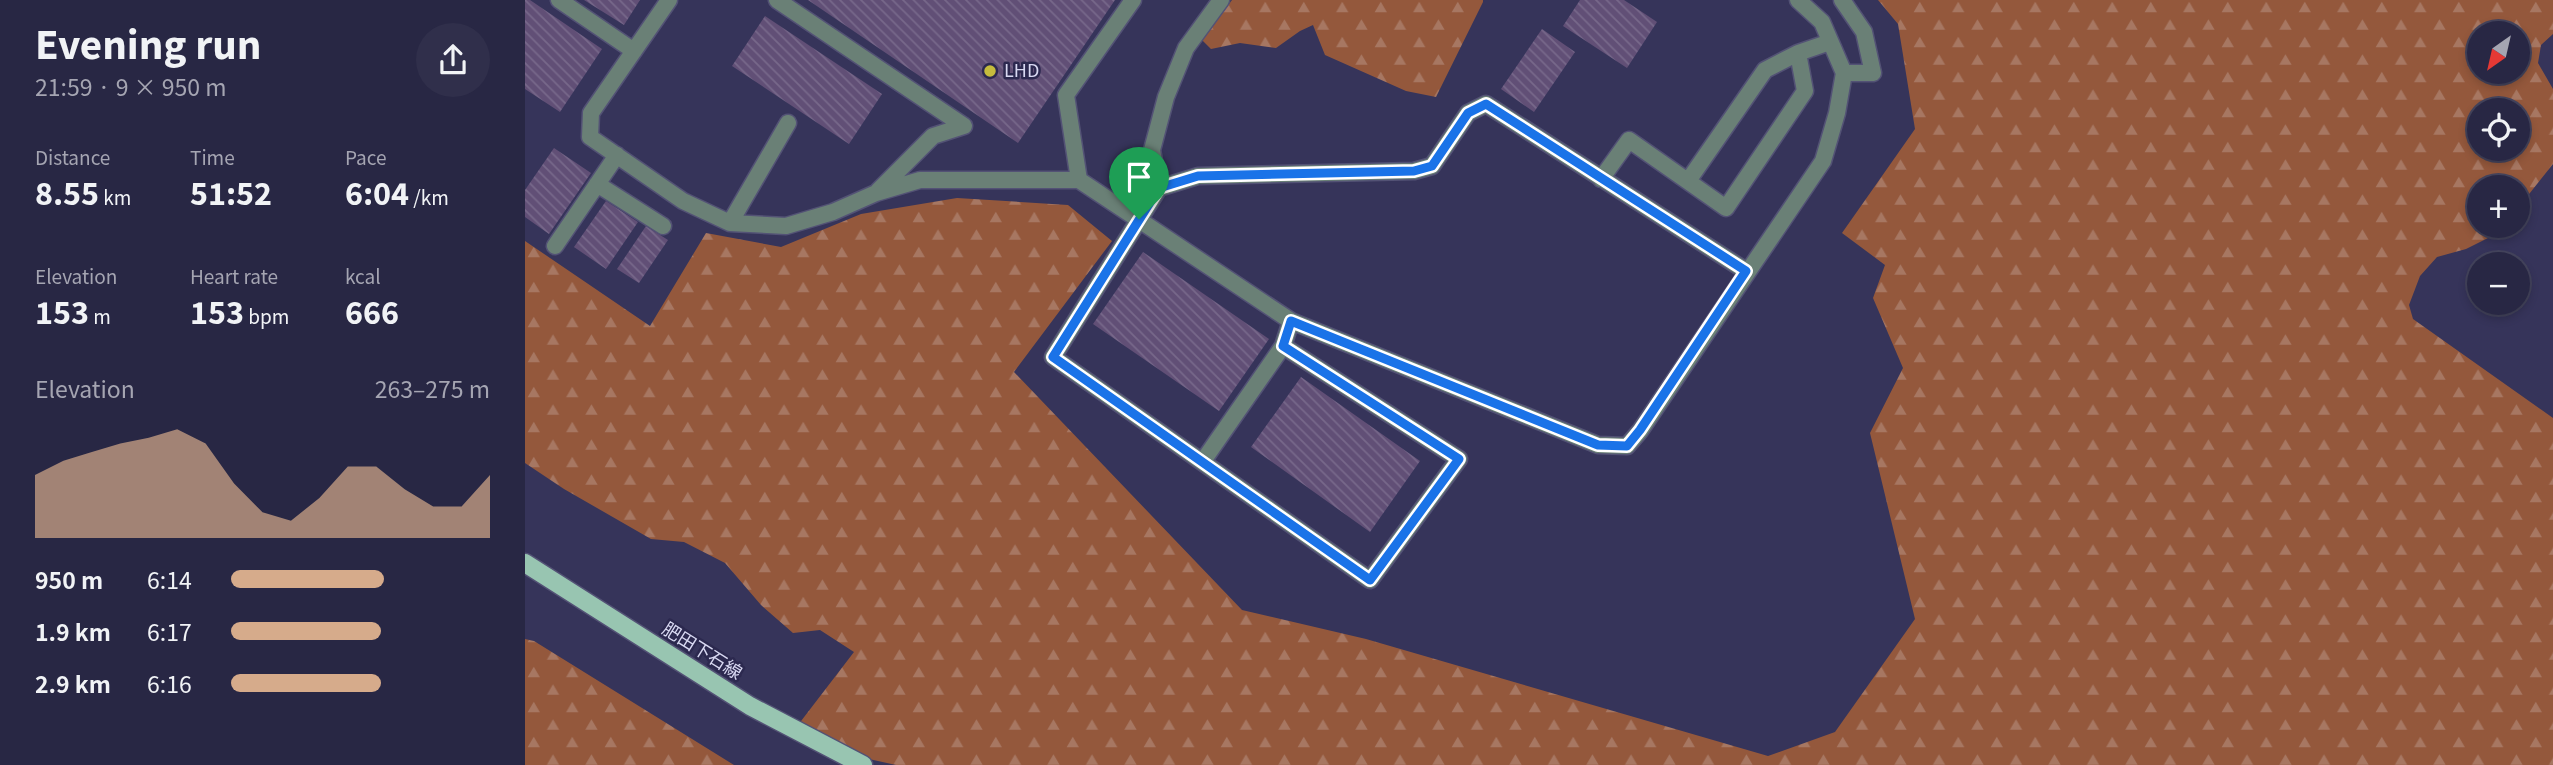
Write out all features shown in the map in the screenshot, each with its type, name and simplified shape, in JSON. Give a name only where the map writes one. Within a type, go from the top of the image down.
[{"type":"main road","name":"肥田下石線","points":[[525,563],[751,706],[863,765]]},
{"type":"lane","points":[[559,0],[634,51]]},
{"type":"lane","points":[[669,0],[591,113],[590,137],[683,201],[730,223],[786,226],[920,180],[1079,180],[1291,321],[1598,445],[1627,446],[1823,161],[1837,113],[1844,73],[1822,22],[1798,0]]},
{"type":"lane","points":[[778,0],[964,126],[933,136],[876,193]]},
{"type":"lane","points":[[1079,180],[1066,95],[1133,0]]},
{"type":"lane","points":[[1159,188],[1151,150],[1166,97],[1186,48],[1221,0]]},
{"type":"lane","points":[[1842,0],[1864,32],[1873,73],[1844,73]]},
{"type":"lane","points":[[1688,181],[1765,70],[1798,53],[1830,42]]},
{"type":"lane","points":[[1601,179],[1629,140],[1726,208],[1805,91],[1798,53]]},
{"type":"lane","points":[[1283,346],[1459,459],[1370,580],[1053,357],[1159,188],[1198,176],[1414,171],[1432,166],[1468,113],[1486,104],[1746,271]]},
{"type":"lane","points":[[730,223],[788,123]]},
{"type":"lane","points":[[555,246],[617,155]]},
{"type":"lane","points":[[597,184],[663,226]]},
{"type":"lane","points":[[1203,461],[1283,346],[1291,321]]},
{"type":"green space","points":[[1232,0],[1483,2],[1436,97],[1406,91],[1325,55],[1313,25],[1276,48],[1240,43],[1211,49],[1202,40]]},
{"type":"green space","points":[[1878,0],[2553,0],[2553,34],[2541,45],[2538,63],[2553,89],[2553,164],[2530,193],[2530,175],[2467,175],[2467,238],[2488,238],[2466,249],[2437,257],[2420,276],[2409,305],[2413,319],[2553,418],[2553,765],[896,765],[860,757],[798,725],[854,652],[820,630],[793,633],[761,605],[725,563],[684,542],[651,539],[564,489],[525,463],[525,241],[650,326],[706,233],[781,247],[861,214],[957,198],[1068,205],[1112,241],[1014,372],[1242,610],[1366,639],[1768,756],[1835,732],[1915,619],[1870,433],[1903,368],[1873,298],[1885,265],[1842,233],[1915,129],[1898,24]]},
{"type":"green space","points":[[525,639],[534,641],[734,765],[525,765]]},
{"type":"building","points":[[525,0],[530,0],[602,49],[560,112],[525,89]]},
{"type":"building","points":[[584,0],[640,0],[624,25]]},
{"type":"building","name":"LHD","points":[[808,0],[1115,0],[1018,143]]},
{"type":"building","points":[[1580,0],[1624,0],[1657,22],[1627,68],[1563,26]]},
{"type":"building","points":[[765,16],[882,94],[849,144],[732,66]]},
{"type":"building","points":[[1542,29],[1575,52],[1534,112],[1501,89]]},
{"type":"building","points":[[554,148],[591,173],[549,234],[525,217],[525,190]]},
{"type":"building","points":[[606,201],[638,222],[606,269],[574,247]]},
{"type":"building","points":[[646,226],[668,240],[639,283],[617,269]]},
{"type":"building","points":[[1143,252],[1269,339],[1219,411],[1093,324]]},
{"type":"building","points":[[1301,377],[1420,461],[1370,532],[1251,447]]},
{"type":"place","name":"LHD","points":[[990,71]]},
{"type":"route","points":[[1486,104],[1746,271],[1627,446],[1598,445],[1291,321],[1283,346],[1459,459],[1370,580],[1053,357],[1139,219],[1159,188],[1198,176],[1414,171],[1432,166],[1468,113],[1486,104]]}]
